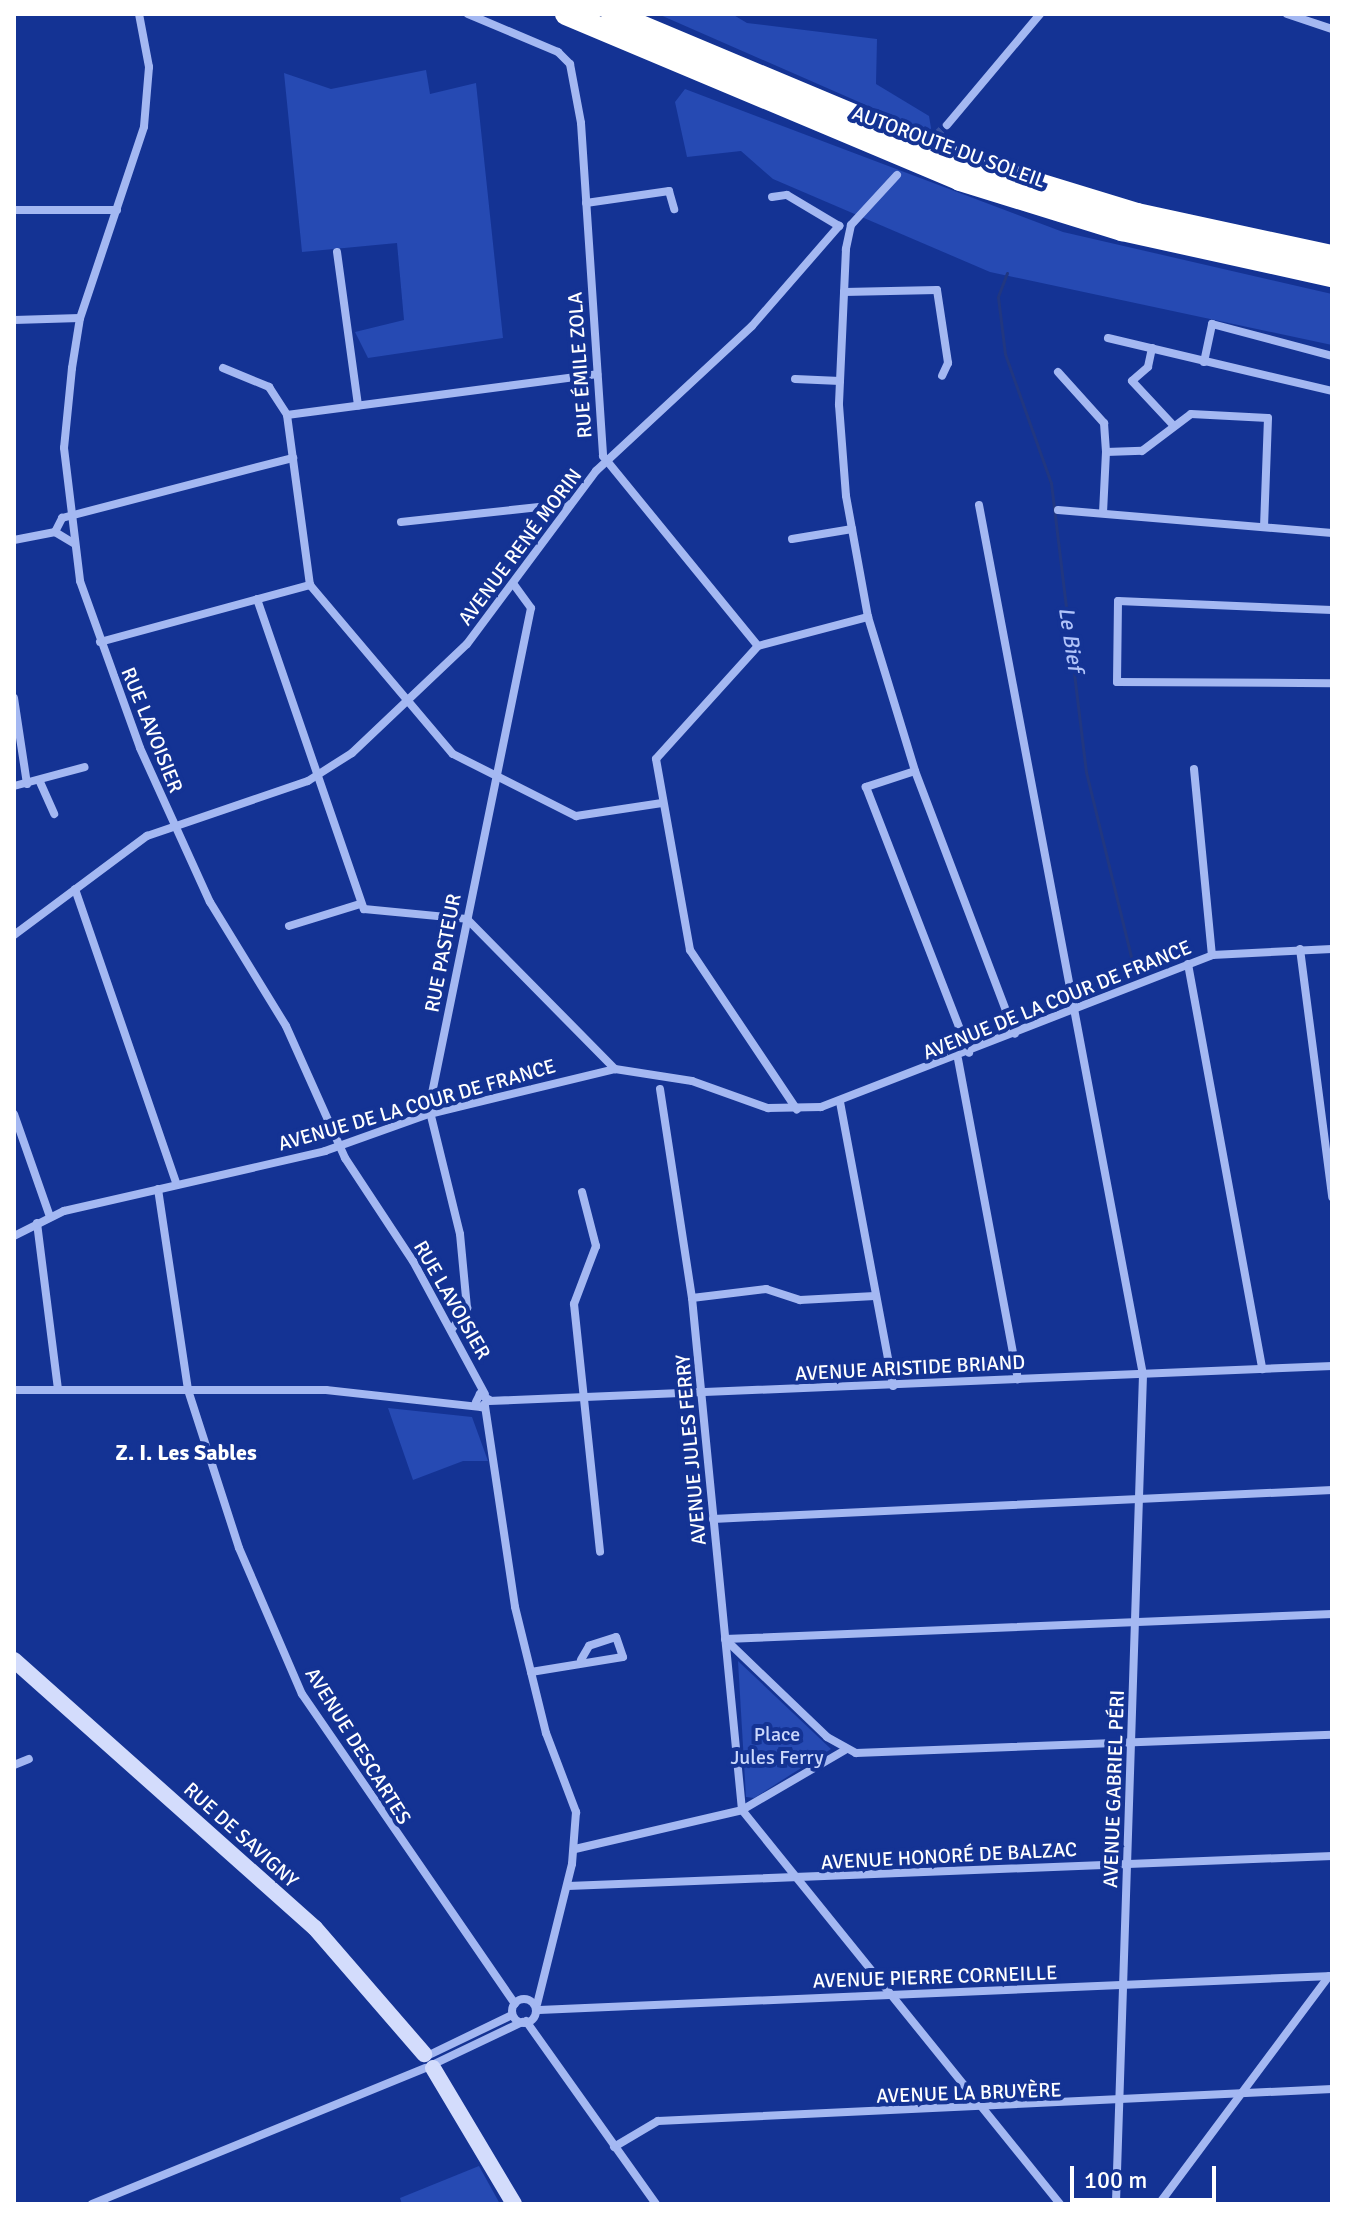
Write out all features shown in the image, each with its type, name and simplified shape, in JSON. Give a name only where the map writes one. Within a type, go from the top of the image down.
[{"type":"highway","name":"AUTOROUTE DU SOLEIL","points":[[566,14],[960,180],[1122,230],[1332,276]]},
{"type":"highway","name":"AUTOROUTE DU SOLEIL","points":[[612,14],[979,166],[1137,214],[1332,256]]},
{"type":"street","name":"RUE LAVOISIER","points":[[139,14],[148,104],[117,210],[80,318],[64,448],[75,544],[100,642],[174,824],[210,902],[286,1026],[339,1147],[452,1329],[484,1401],[531,1672],[574,1798],[575,1849],[538,2007]]},
{"type":"street","name":"RUE ÉMILE ZOLA","points":[[468,14],[567,58],[581,123],[597,374],[607,460],[758,646]]},
{"type":"street","points":[[947,125],[1040,14]]},
{"type":"street","points":[[1287,14],[1305,14],[1332,29]]},
{"type":"street","points":[[897,175],[851,225],[844,292],[839,405],[852,529],[868,617],[915,771],[1015,1034]]},
{"type":"street","points":[[586,203],[669,191],[674,209]]},
{"type":"street","points":[[772,197],[787,195],[839,226],[851,225]]},
{"type":"street","points":[[14,210],[117,210]]},
{"type":"street","name":"AVENUE RENÉ MORIN","points":[[14,935],[174,824],[319,775],[407,704],[514,585],[567,504],[607,460],[752,326],[839,226]]},
{"type":"street","points":[[337,252],[358,406]]},
{"type":"street","points":[[844,292],[937,290],[948,363],[942,376]]},
{"type":"street","points":[[14,320],[80,318]]},
{"type":"street","points":[[1204,362],[1212,324],[1332,356]]},
{"type":"street","points":[[1108,338],[1332,391]]},
{"type":"street","points":[[1152,348],[1148,367],[1132,381],[1173,425]]},
{"type":"street","points":[[223,368],[269,387],[287,415],[310,585],[407,704],[453,754],[576,816],[662,803]]},
{"type":"street","points":[[1058,372],[1104,423],[1103,513]]},
{"type":"street","points":[[287,415],[597,374]]},
{"type":"street","points":[[795,379],[840,381]]},
{"type":"street","points":[[1106,452],[1142,451],[1191,414],[1268,418],[1264,525]]},
{"type":"street","points":[[55,532],[57,523],[72,515],[293,458]]},
{"type":"street","points":[[401,522],[567,504]]},
{"type":"street","name":"AVENUE GABRIEL PÉRI","points":[[979,505],[1143,1375],[1116,2204]]},
{"type":"street","points":[[1058,510],[1332,533]]},
{"type":"street","points":[[792,539],[852,529]]},
{"type":"street","points":[[14,540],[55,532],[75,544]]},
{"type":"street","points":[[100,642],[310,585]]},
{"type":"street","name":"RUE PASTEUR","points":[[452,1329],[467,1308],[461,1249],[429,1114],[495,774],[531,608],[514,585]]},
{"type":"street","points":[[257,599],[319,775],[360,904],[370,913],[467,919],[615,1069]]},
{"type":"street","points":[[1332,610],[1118,601],[1117,682],[1332,683]]},
{"type":"street","points":[[797,1110],[695,960],[662,803],[659,748],[758,646],[868,617]]},
{"type":"street","points":[[14,698],[27,784]]},
{"type":"street","points":[[14,786],[40,782],[85,767]]},
{"type":"street","points":[[1194,769],[1212,955]]},
{"type":"street","points":[[915,771],[866,787],[969,1053]]},
{"type":"street","points":[[40,782],[54,814]]},
{"type":"street","points":[[76,894],[177,1185]]},
{"type":"street","points":[[289,926],[360,904]]},
{"type":"street","points":[[1300,949],[1332,1197]]},
{"type":"street","name":"AVENUE DE LA COUR DE FRANCE","points":[[14,1236],[50,1217],[339,1147],[429,1114],[615,1069],[797,1110],[840,1102],[958,1059],[1212,955],[1332,949]]},
{"type":"street","points":[[1188,964],[1262,1369]]},
{"type":"street","points":[[958,1059],[1018,1379]]},
{"type":"street","name":"AVENUE JULES FERRY","points":[[660,1089],[692,1298],[742,1810]]},
{"type":"street","points":[[840,1102],[893,1386]]},
{"type":"street","points":[[14,1114],[50,1217]]},
{"type":"street","name":"AVENUE DESCARTES","points":[[158,1189],[188,1390],[239,1548],[302,1694],[515,2004]]},
{"type":"street","points":[[582,1192],[596,1237],[574,1294],[600,1552]]},
{"type":"street","points":[[37,1223],[58,1389]]},
{"type":"street","points":[[692,1298],[766,1289],[800,1300],[875,1296]]},
{"type":"street","name":"AVENUE ARISTIDE BRIAND","points":[[14,1390],[188,1390],[484,1401],[1332,1366]]},
{"type":"street","points":[[713,1519],[1140,1502],[1332,1490]]},
{"type":"street","points":[[725,1639],[1332,1614]]},
{"type":"street","points":[[531,1672],[581,1660],[623,1657],[616,1637],[589,1646],[581,1660]]},
{"type":"street","points":[[725,1639],[845,1750]]},
{"type":"street","name":"RUE DE SAVIGNY","points":[[14,1660],[315,1928],[429,2062],[514,2204]]},
{"type":"street","points":[[575,1849],[742,1810],[845,1750],[1332,1735]]},
{"type":"street","points":[[14,1765],[29,1759]]},
{"type":"street","points":[[742,1810],[1060,2204]]},
{"type":"street","name":"AVENUE HONORÉ DE BALZAC","points":[[568,1886],[1332,1856]]},
{"type":"street","points":[[1159,2204],[1331,1975]]},
{"type":"street","name":"AVENUE PIERRE CORNEILLE","points":[[515,2004],[538,2007],[891,1995],[1331,1975]]},
{"type":"street","points":[[429,2062],[510,2016],[515,2004]]},
{"type":"street","points":[[92,2204],[524,2022],[538,2007]]},
{"type":"street","points":[[510,2016],[524,2022],[656,2204]]},
{"type":"street","name":"AVENUE LA BRUYÈRE","points":[[614,2147],[658,2121],[1239,2098],[1332,2089]]},
{"type":"green space","points":[[658,14],[732,14],[747,23],[877,39],[876,84],[929,116],[932,134]]},
{"type":"green space","points":[[426,70],[430,94],[476,83],[503,338],[368,358],[355,332],[404,320],[397,243],[302,252],[284,73],[331,89]]},
{"type":"green space","points":[[685,89],[1063,232],[1332,294],[1332,345],[990,272],[773,179],[741,151],[687,157],[675,102]]},
{"type":"green space","points":[[388,1408],[472,1417],[488,1461],[463,1461],[413,1480]]},
{"type":"green space","name":"Place Jules Ferry","points":[[738,1661],[831,1749],[754,1798],[746,1797]]},
{"type":"green space","points":[[479,2166],[500,2204],[402,2204],[400,2198]]},
{"type":"waterway","name":"Le Bief","points":[[1007,273],[998,297],[1005,354],[1051,483],[1086,772],[1133,965]]},
{"type":"tunnel","points":[[927,144],[947,125]]},
{"type":"district","name":"Z. I. Les Sables","points":[[186,1453]]}]
